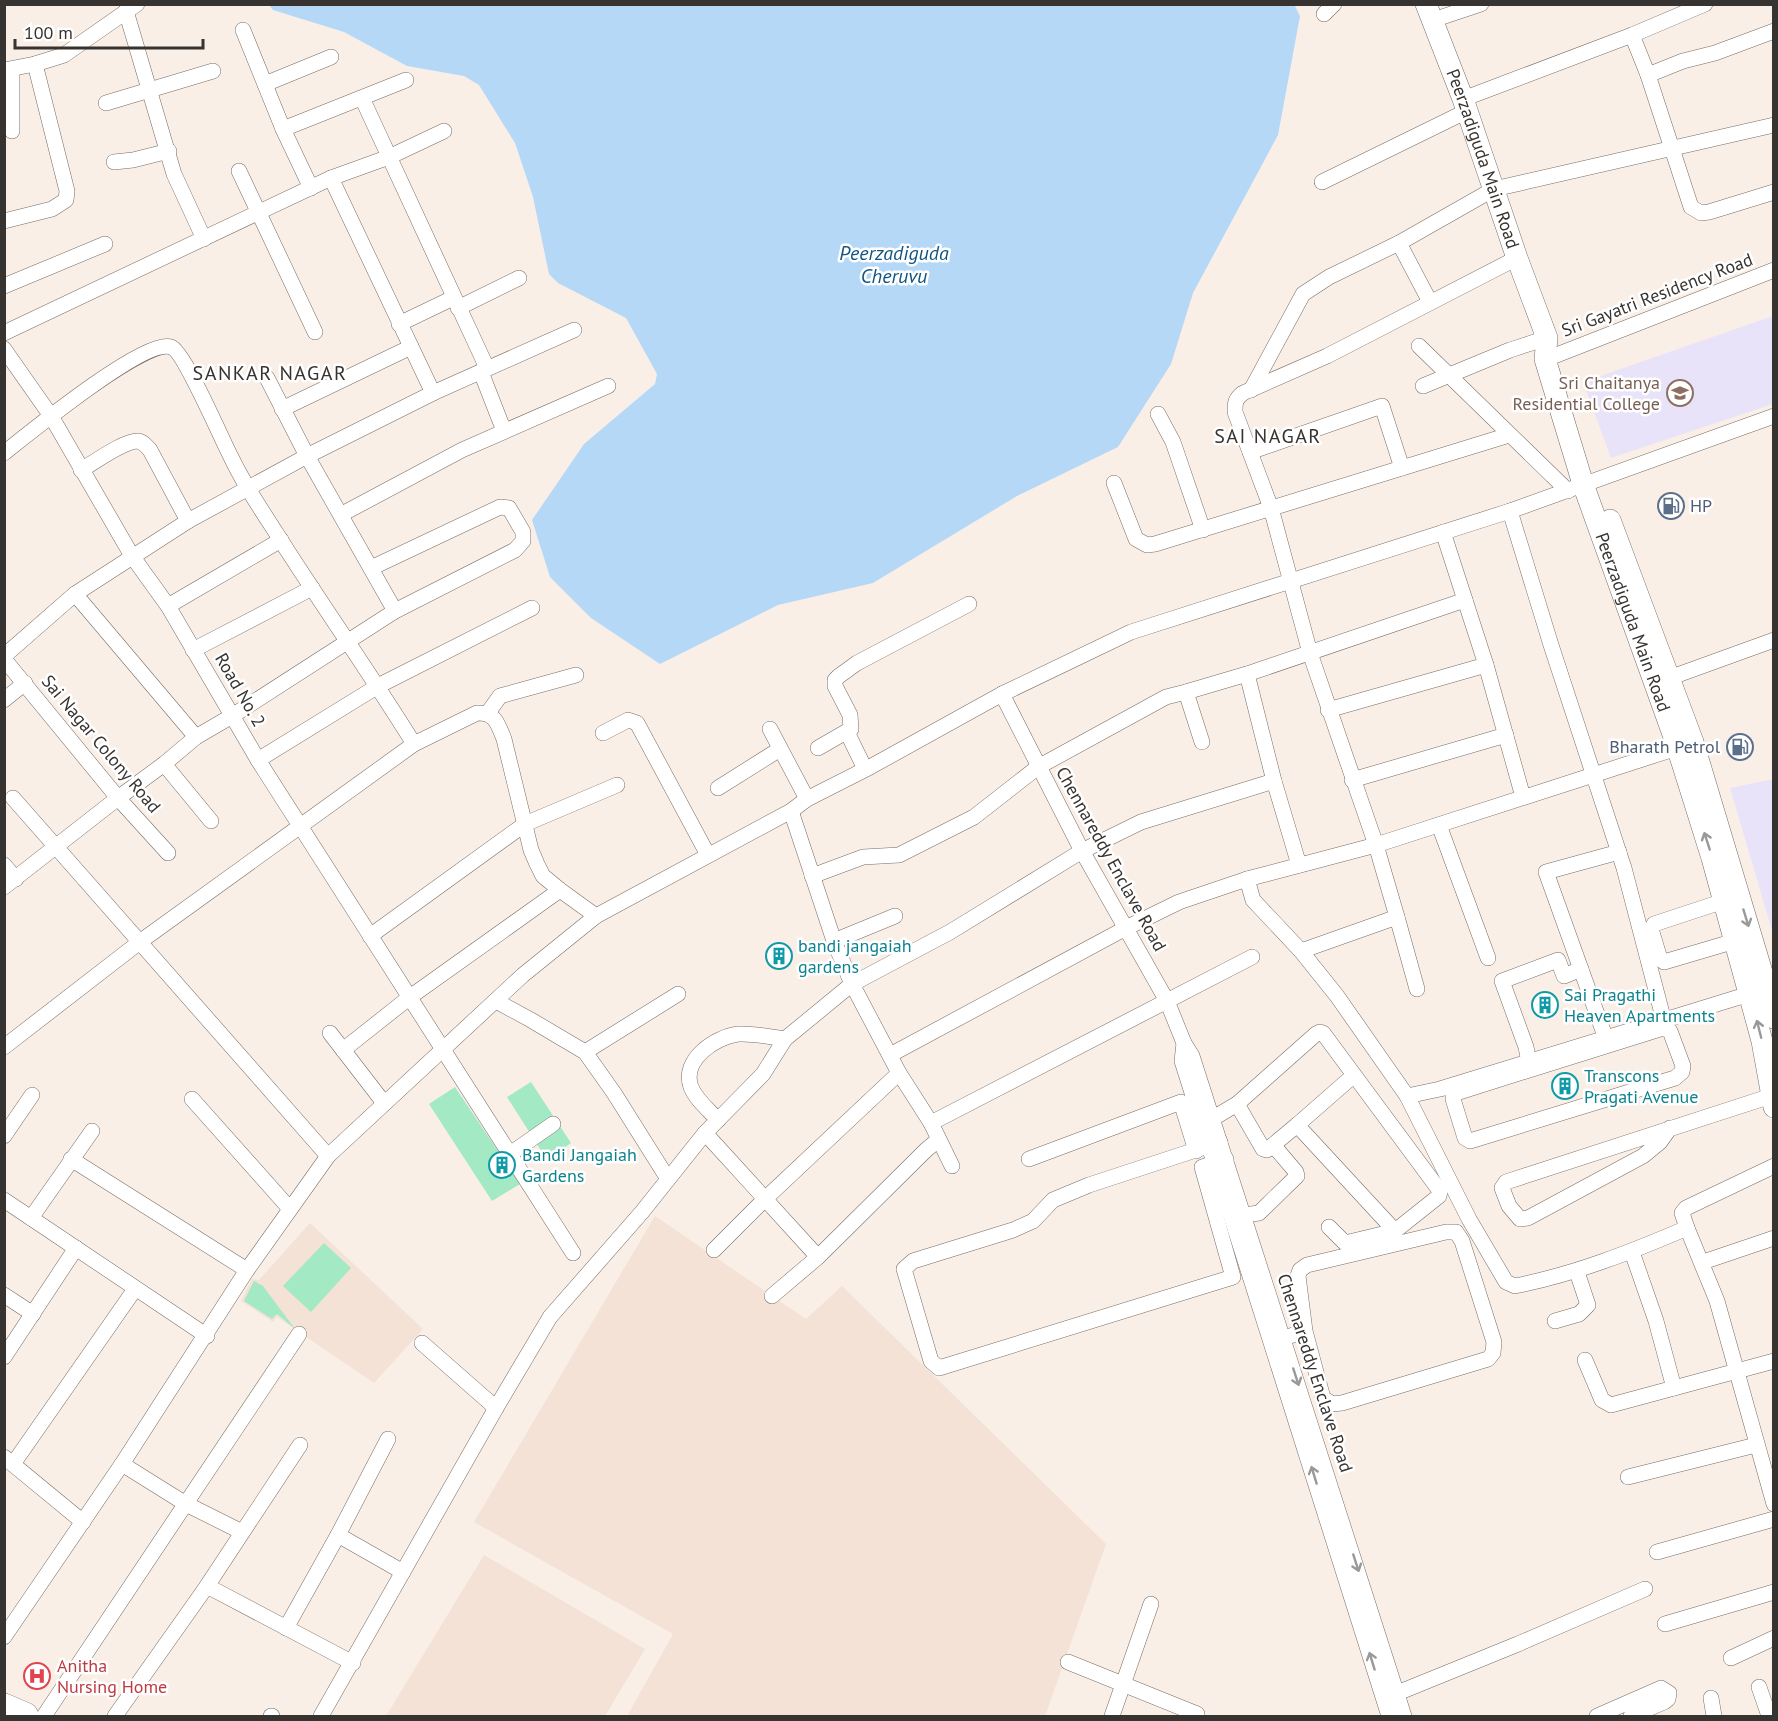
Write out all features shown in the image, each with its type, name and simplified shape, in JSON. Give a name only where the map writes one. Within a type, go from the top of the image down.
[{"type":"highway","points":[[4,1707],[24,1716]]},
{"type":"street","points":[[1430,12],[1481,4]]},
{"type":"street","points":[[1322,182],[1465,105],[1632,35],[1687,8],[1705,4]]},
{"type":"street","points":[[12,132],[8,69],[64,56],[132,8],[150,89],[174,174],[204,239]]},
{"type":"street","name":"Peerzadiguda Main Road","points":[[1430,12],[1550,347],[1545,359],[1583,485],[1617,540],[1735,941],[1773,1018]]},
{"type":"street","points":[[243,30],[283,129],[311,188]]},
{"type":"street","points":[[1648,75],[1773,31]]},
{"type":"street","points":[[1632,35],[1648,75],[1688,202],[1694,210],[1701,213],[1709,212],[1773,192]]},
{"type":"street","points":[[265,84],[331,57]]},
{"type":"street","points":[[4,220],[52,209],[66,200],[67,191],[35,64]]},
{"type":"street","points":[[106,103],[213,71]]},
{"type":"street","points":[[283,129],[405,81]]},
{"type":"street","points":[[362,98],[484,370],[504,431]]},
{"type":"street","points":[[1251,390],[1303,294],[1494,189],[1773,125]]},
{"type":"street","points":[[4,333],[331,178],[389,157],[444,131]]},
{"type":"street","points":[[114,162],[169,151]]},
{"type":"street","points":[[238,171],[315,332]]},
{"type":"street","points":[[331,178],[432,393]]},
{"type":"street","points":[[1399,243],[1430,302]]},
{"type":"street","points":[[4,286],[105,244]]},
{"type":"street","points":[[1417,990],[1376,845],[1310,653],[1271,508],[1234,412],[1236,398],[1327,356],[1517,258]]},
{"type":"street","name":"Sri Gayatri Residency Road","points":[[1423,386],[1510,350],[1550,347],[1773,270]]},
{"type":"street","points":[[399,324],[519,278]]},
{"type":"street","points":[[4,658],[75,594],[188,521],[307,456],[432,393],[574,330]]},
{"type":"street","points":[[4,453],[106,376],[148,352],[169,346],[174,348],[181,356],[246,489],[378,686],[414,744]]},
{"type":"street","points":[[1419,346],[1509,435],[1583,485]]},
{"type":"street","points":[[282,409],[411,347]]},
{"type":"street","name":"Road No. 2","points":[[5,350],[51,416],[132,556],[168,606],[258,760],[573,1253]]},
{"type":"street","points":[[267,378],[307,456],[342,514],[395,611]]},
{"type":"street","points":[[342,514],[462,450],[608,386]]},
{"type":"street","points":[[1250,452],[1382,406],[1402,468]]},
{"type":"street","points":[[1158,414],[1173,441],[1203,530]]},
{"type":"street","points":[[4,1637],[207,1336],[247,1270],[328,1155],[523,975],[596,916],[1002,694],[1131,632],[1510,511],[1773,416]]},
{"type":"street","points":[[1114,483],[1136,538],[1147,545],[1203,530],[1509,435]]},
{"type":"street","points":[[81,470],[128,443],[138,441],[144,443],[188,521]]},
{"type":"street","points":[[4,866],[10,883],[196,737],[395,611],[515,550],[524,538],[523,532],[509,508],[500,507],[371,568]]},
{"type":"street","points":[[1510,511],[1619,852],[1667,1026],[1683,1066],[1682,1072],[1675,1078],[1470,1141],[1465,1138],[1453,1099],[1453,1095],[1459,1092],[1663,1028],[1667,1026],[1759,992]]},
{"type":"street","points":[[1443,532],[1486,665],[1523,797]]},
{"type":"street","points":[[168,606],[281,540]]},
{"type":"street","points":[[194,650],[312,588]]},
{"type":"street","points":[[75,594],[196,737]]},
{"type":"street","points":[[812,876],[863,856],[899,855],[974,817],[1038,767],[1166,697],[1247,674],[1465,600]]},
{"type":"street","points":[[818,748],[850,729],[851,722],[835,686],[835,680],[839,676],[857,663],[969,604]]},
{"type":"street","points":[[258,760],[378,686],[532,608]]},
{"type":"street","points":[[1669,678],[1773,640]]},
{"type":"street","name":"Peerzadiguda Main Road","points":[[1648,642],[1669,678],[1693,742],[1759,992],[1762,1041],[1772,1102]]},
{"type":"street","name":"Sai Nagar Colony Road","points":[[4,658],[118,798],[168,853]]},
{"type":"street","points":[[1328,710],[1486,665]]},
{"type":"street","points":[[1247,674],[1274,781],[1299,865]]},
{"type":"street","points":[[487,714],[500,696],[576,675]]},
{"type":"street","points":[[4,700],[25,683]]},
{"type":"street","points":[[1186,692],[1202,742]]},
{"type":"street","name":"Chennareddy Enclave Road","points":[[1002,694],[1082,850],[1167,1001],[1184,1043],[1182,1061],[1208,1122],[1208,1146],[1258,1278],[1391,1695],[1404,1716]]},
{"type":"street","points":[[4,1047],[141,941],[414,744],[477,713],[487,714],[497,722],[504,739],[531,850],[543,876],[596,916]]},
{"type":"street","points":[[603,733],[628,720],[637,723],[708,855]]},
{"type":"street","points":[[770,729],[807,799]]},
{"type":"street","points":[[847,732],[865,770]]},
{"type":"street","points":[[1352,780],[1506,735]]},
{"type":"street","points":[[890,1055],[1126,928],[1179,902],[1247,879],[1376,845],[1677,748]]},
{"type":"street","points":[[718,788],[780,750]]},
{"type":"street","points":[[164,764],[211,821]]},
{"type":"street","points":[[321,1716],[550,1317],[705,1133],[763,1074],[785,1039],[852,984],[950,932],[1082,850],[1141,822],[1274,781]]},
{"type":"street","points":[[370,936],[525,824],[617,785]]},
{"type":"street","points":[[13,798],[328,1155]]},
{"type":"street","points":[[791,811],[834,941],[852,984],[899,1073],[931,1123],[952,1166]]},
{"type":"street","points":[[1439,825],[1488,958]]},
{"type":"street","points":[[1606,1039],[1546,872],[1619,852]]},
{"type":"street","points":[[1247,879],[1253,900],[1301,951],[1344,1005],[1399,1083],[1469,1219],[1506,1282],[1515,1286],[1577,1272],[1632,1252],[1687,1228]]},
{"type":"street","points":[[343,1050],[410,998],[560,890]]},
{"type":"street","points":[[1724,902],[1654,924],[1650,929],[1660,959],[1664,962],[1735,941]]},
{"type":"street","points":[[834,941],[895,916]]},
{"type":"street","points":[[1301,951],[1397,917]]},
{"type":"street","points":[[931,1123],[1252,957]]},
{"type":"street","points":[[1529,1062],[1526,1047],[1502,981],[1558,960],[1564,976],[1581,969]]},
{"type":"street","points":[[585,1052],[678,994]]},
{"type":"street","points":[[496,1001],[585,1052],[614,1093],[668,1179]]},
{"type":"street","points":[[1407,1096],[1440,1089],[1606,1039],[1667,1026]]},
{"type":"street","points":[[1208,1122],[1237,1104],[1320,1032],[1440,1191],[1439,1196],[1395,1231],[1345,1243],[1329,1227]]},
{"type":"street","points":[[330,1033],[384,1103]]},
{"type":"street","points":[[718,1120],[691,1087],[691,1068],[697,1058],[708,1046],[728,1036],[740,1034],[785,1039]]},
{"type":"street","points":[[714,1250],[899,1073]]},
{"type":"street","points":[[1237,1104],[1263,1149],[1267,1150],[1353,1076]]},
{"type":"street","points":[[4,1136],[9,1119],[32,1095]]},
{"type":"street","points":[[192,1099],[290,1209]]},
{"type":"street","points":[[1029,1158],[1181,1102],[1208,1146],[1089,1185],[1053,1200],[1033,1221],[1013,1230],[913,1261],[907,1265],[904,1269],[931,1361],[939,1368],[1233,1277],[1214,1163]]},
{"type":"street","points":[[1670,1128],[1655,1148],[1643,1156],[1528,1218],[1520,1219],[1509,1206],[1502,1188],[1506,1182],[1670,1128],[1772,1102]]},
{"type":"street","points":[[510,1154],[553,1124]]},
{"type":"street","points":[[1297,1125],[1395,1231]]},
{"type":"street","points":[[31,1218],[92,1131]]},
{"type":"street","points":[[705,1133],[818,1257]]},
{"type":"street","points":[[772,1296],[818,1257],[938,1140]]},
{"type":"street","points":[[1244,1215],[1259,1213],[1297,1176],[1274,1146]]},
{"type":"street","points":[[71,1159],[247,1270]]},
{"type":"street","name":"Chennareddy Enclave Road","points":[[1214,1163],[1244,1215],[1258,1278]]},
{"type":"street","points":[[1773,1166],[1686,1208],[1682,1213],[1717,1301],[1773,1504]]},
{"type":"street","points":[[4,1200],[207,1336]]},
{"type":"street","points":[[1456,1232],[1462,1241],[1494,1342],[1493,1353],[1488,1359],[1342,1403],[1332,1404],[1323,1398],[1305,1331],[1298,1276],[1300,1270],[1307,1265],[1434,1234],[1456,1232]]},
{"type":"street","points":[[1703,1262],[1773,1238]]},
{"type":"street","points":[[4,1357],[76,1248]]},
{"type":"street","points":[[1632,1252],[1656,1321],[1674,1388]]},
{"type":"street","points":[[1555,1321],[1579,1314],[1588,1305],[1577,1272]]},
{"type":"street","points":[[82,1522],[9,1461],[135,1289]]},
{"type":"street","points":[[4,1295],[33,1314]]},
{"type":"street","points":[[1278,1340],[1305,1331]]},
{"type":"street","points":[[44,1716],[299,1334]]},
{"type":"street","points":[[422,1343],[496,1408]]},
{"type":"street","points":[[1585,1360],[1605,1403],[1619,1403],[1773,1361]]},
{"type":"street","points":[[286,1628],[388,1439]]},
{"type":"street","points":[[115,1716],[207,1586],[300,1445]]},
{"type":"street","points":[[1628,1476],[1756,1445]]},
{"type":"street","points":[[122,1464],[186,1504],[242,1532]]},
{"type":"street","points":[[1657,1551],[1773,1519]]},
{"type":"street","points":[[338,1535],[403,1572]]},
{"type":"street","points":[[207,1586],[353,1663]]},
{"type":"street","points":[[1391,1695],[1507,1649],[1645,1588]]},
{"type":"street","points":[[1665,1624],[1773,1592]]},
{"type":"street","points":[[1112,1716],[1151,1604]]},
{"type":"street","points":[[1731,1659],[1773,1638]]},
{"type":"street","points":[[1068,1662],[1197,1714]]},
{"type":"street","points":[[1760,1687],[1769,1716]]},
{"type":"street","points":[[1597,1716],[1634,1710],[1662,1688],[1670,1696],[1667,1709]]},
{"type":"street","name":"Chennareddy Enclave Road","points":[[1389,1716],[1391,1695]]},
{"type":"street","points":[[1711,1698],[1714,1716]]},
{"type":"shaded area","name":"Sri Chaitanya Residential College","points":[[1773,316],[1773,404],[1611,458],[1583,382]]},
{"type":"shaded area","points":[[1774,779],[1773,934],[1730,788]]},
{"type":"shaded area","points":[[655,1216],[806,1319],[842,1286],[1106,1544],[1045,1716],[627,1716],[673,1634],[474,1522]]},
{"type":"shaded area","points":[[310,1223],[423,1329],[374,1383],[277,1317],[273,1322],[241,1301],[252,1279],[259,1280]]},
{"type":"shaded area","points":[[484,1555],[645,1649],[605,1716],[386,1716]]},
{"type":"green space","points":[[531,1082],[571,1143],[547,1160],[507,1097]]},
{"type":"green space","points":[[455,1087],[520,1184],[492,1201],[429,1104]]},
{"type":"green space","points":[[324,1243],[351,1268],[311,1312],[283,1286]]},
{"type":"green space","points":[[254,1281],[263,1286],[295,1329],[277,1314],[272,1319],[244,1301]]},
{"type":"water","name":"Peerzadiguda Cheruvu","points":[[1294,4],[1300,16],[1278,135],[1193,293],[1171,364],[1118,447],[1017,496],[873,583],[778,605],[660,664],[591,618],[550,577],[532,520],[584,444],[655,384],[657,374],[626,318],[558,283],[549,274],[533,197],[515,143],[479,85],[464,76],[407,66],[344,32],[273,10],[269,5]]},
{"type":"place","name":"Sri Chaitanya Residential College","points":[[1680,393]]},
{"type":"place","name":"HP","points":[[1671,506]]},
{"type":"place","name":"Bharath Petrol","points":[[1740,747]]},
{"type":"place","name":"bandi jangaiah gardens","points":[[779,956]]},
{"type":"place","name":"Sai Pragathi Heaven Apartments","points":[[1545,1005]]},
{"type":"place","name":"Transcons Pragati Avenue","points":[[1565,1086]]},
{"type":"place","name":"Bandi Jangaiah Gardens","points":[[502,1165]]},
{"type":"place","name":"Anitha Nursing Home","points":[[37,1676]]},
{"type":"district","name":"SANKAR NAGAR","points":[[270,373]]},
{"type":"district","name":"SAI NAGAR","points":[[1268,436]]}]
